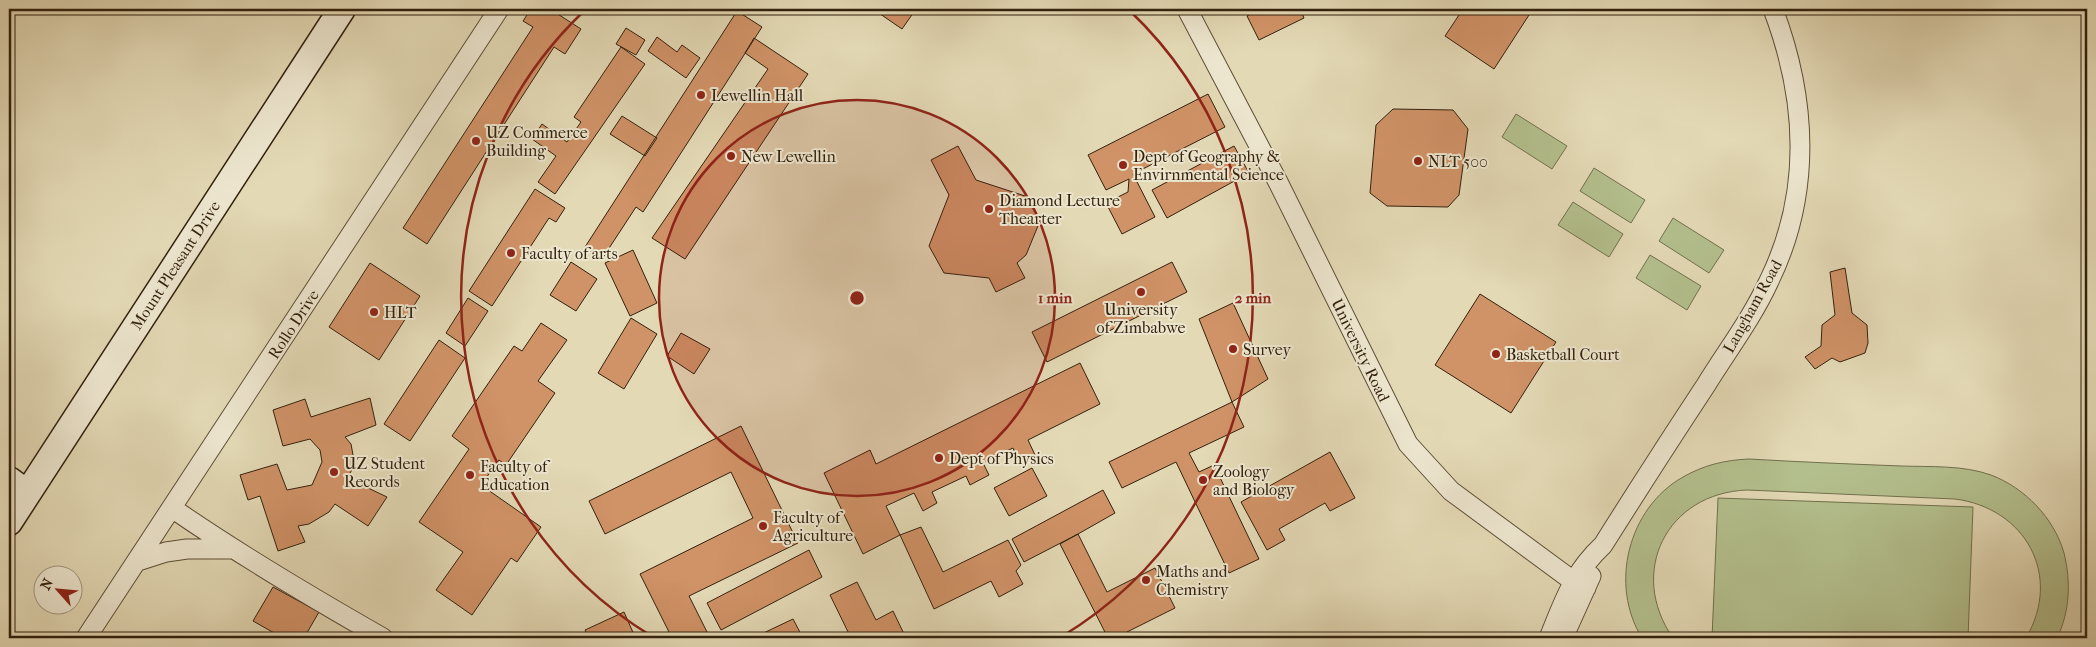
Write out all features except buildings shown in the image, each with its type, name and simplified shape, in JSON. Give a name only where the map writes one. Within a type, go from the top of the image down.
[{"type":"street","name":"Mount Pleasant Drive","points":[[9,522],[18,486],[342,9]]},
{"type":"street","name":"Rollo Drive","points":[[86,638],[499,9]]},
{"type":"street","name":"University Road","points":[[1187,9],[1278,182],[1408,444],[1451,491],[1579,584]]},
{"type":"street","name":"Langham Road","points":[[1579,584],[1597,564],[1603,544],[1752,312],[1769,282],[1787,238],[1797,194],[1801,165],[1800,132],[1790,63],[1773,9]]},
{"type":"street","points":[[172,508],[232,549],[305,594],[383,638]]},
{"type":"street","points":[[138,561],[166,552],[187,549],[232,549]]},
{"type":"street","points":[[1549,638],[1579,584]]},
{"type":"street","points":[[1563,638],[1579,584]]},
{"type":"green space","points":[[1516,114],[1567,146],[1552,169],[1502,137]]},
{"type":"green space","points":[[1594,168],[1645,200],[1631,223],[1580,191]]},
{"type":"green space","points":[[1573,202],[1623,234],[1609,257],[1558,225]]},
{"type":"green space","points":[[1673,218],[1724,250],[1709,273],[1659,241]]},
{"type":"green space","points":[[1650,255],[1701,286],[1687,310],[1636,278]]},
{"type":"green space","points":[[1749,459],[1958,468],[1991,475],[2003,481],[2026,496],[2037,506],[2053,528],[2064,553],[2068,574],[2068,596],[2065,618],[2057,638],[2026,638],[2036,614],[2040,591],[2038,569],[2031,548],[2018,530],[2001,516],[1980,505],[1955,499],[1747,490],[1719,495],[1695,505],[1676,521],[1663,540],[1655,563],[1654,587],[1660,613],[1673,638],[1642,638],[1632,617],[1627,595],[1626,572],[1630,549],[1637,528],[1649,508],[1664,491],[1683,477],[1715,464]]},
{"type":"green space","points":[[1718,498],[1973,507],[1968,638],[1712,638]]},
{"type":"place","name":"Lewellin Hall","points":[[701,95]]},
{"type":"place","name":"UZ Commerce Building","points":[[476,141]]},
{"type":"place","name":"New Lewellin","points":[[731,156]]},
{"type":"place","name":"NLT 500","points":[[1418,161]]},
{"type":"place","name":"Dept of Geography & Envirnmental Science","points":[[1123,165]]},
{"type":"place","name":"Diamond Lecture Thearter","points":[[989,209]]},
{"type":"place","name":"Faculty of arts","points":[[511,253]]},
{"type":"place","name":"University of Zimbabwe","points":[[1141,292]]},
{"type":"place","name":"HLT","points":[[374,312]]},
{"type":"place","name":"Survey","points":[[1233,349]]},
{"type":"place","name":"Basketball Court","points":[[1496,354]]},
{"type":"place","name":"Dept of Physics","points":[[939,458]]},
{"type":"place","name":"UZ Student Records","points":[[334,472]]},
{"type":"place","name":"Faculty of Education","points":[[470,475]]},
{"type":"place","name":"Zoology and Biology","points":[[1203,480]]},
{"type":"place","name":"Faculty of Agriculture","points":[[763,526]]},
{"type":"place","name":"Maths and Chemistry","points":[[1146,580]]}]
